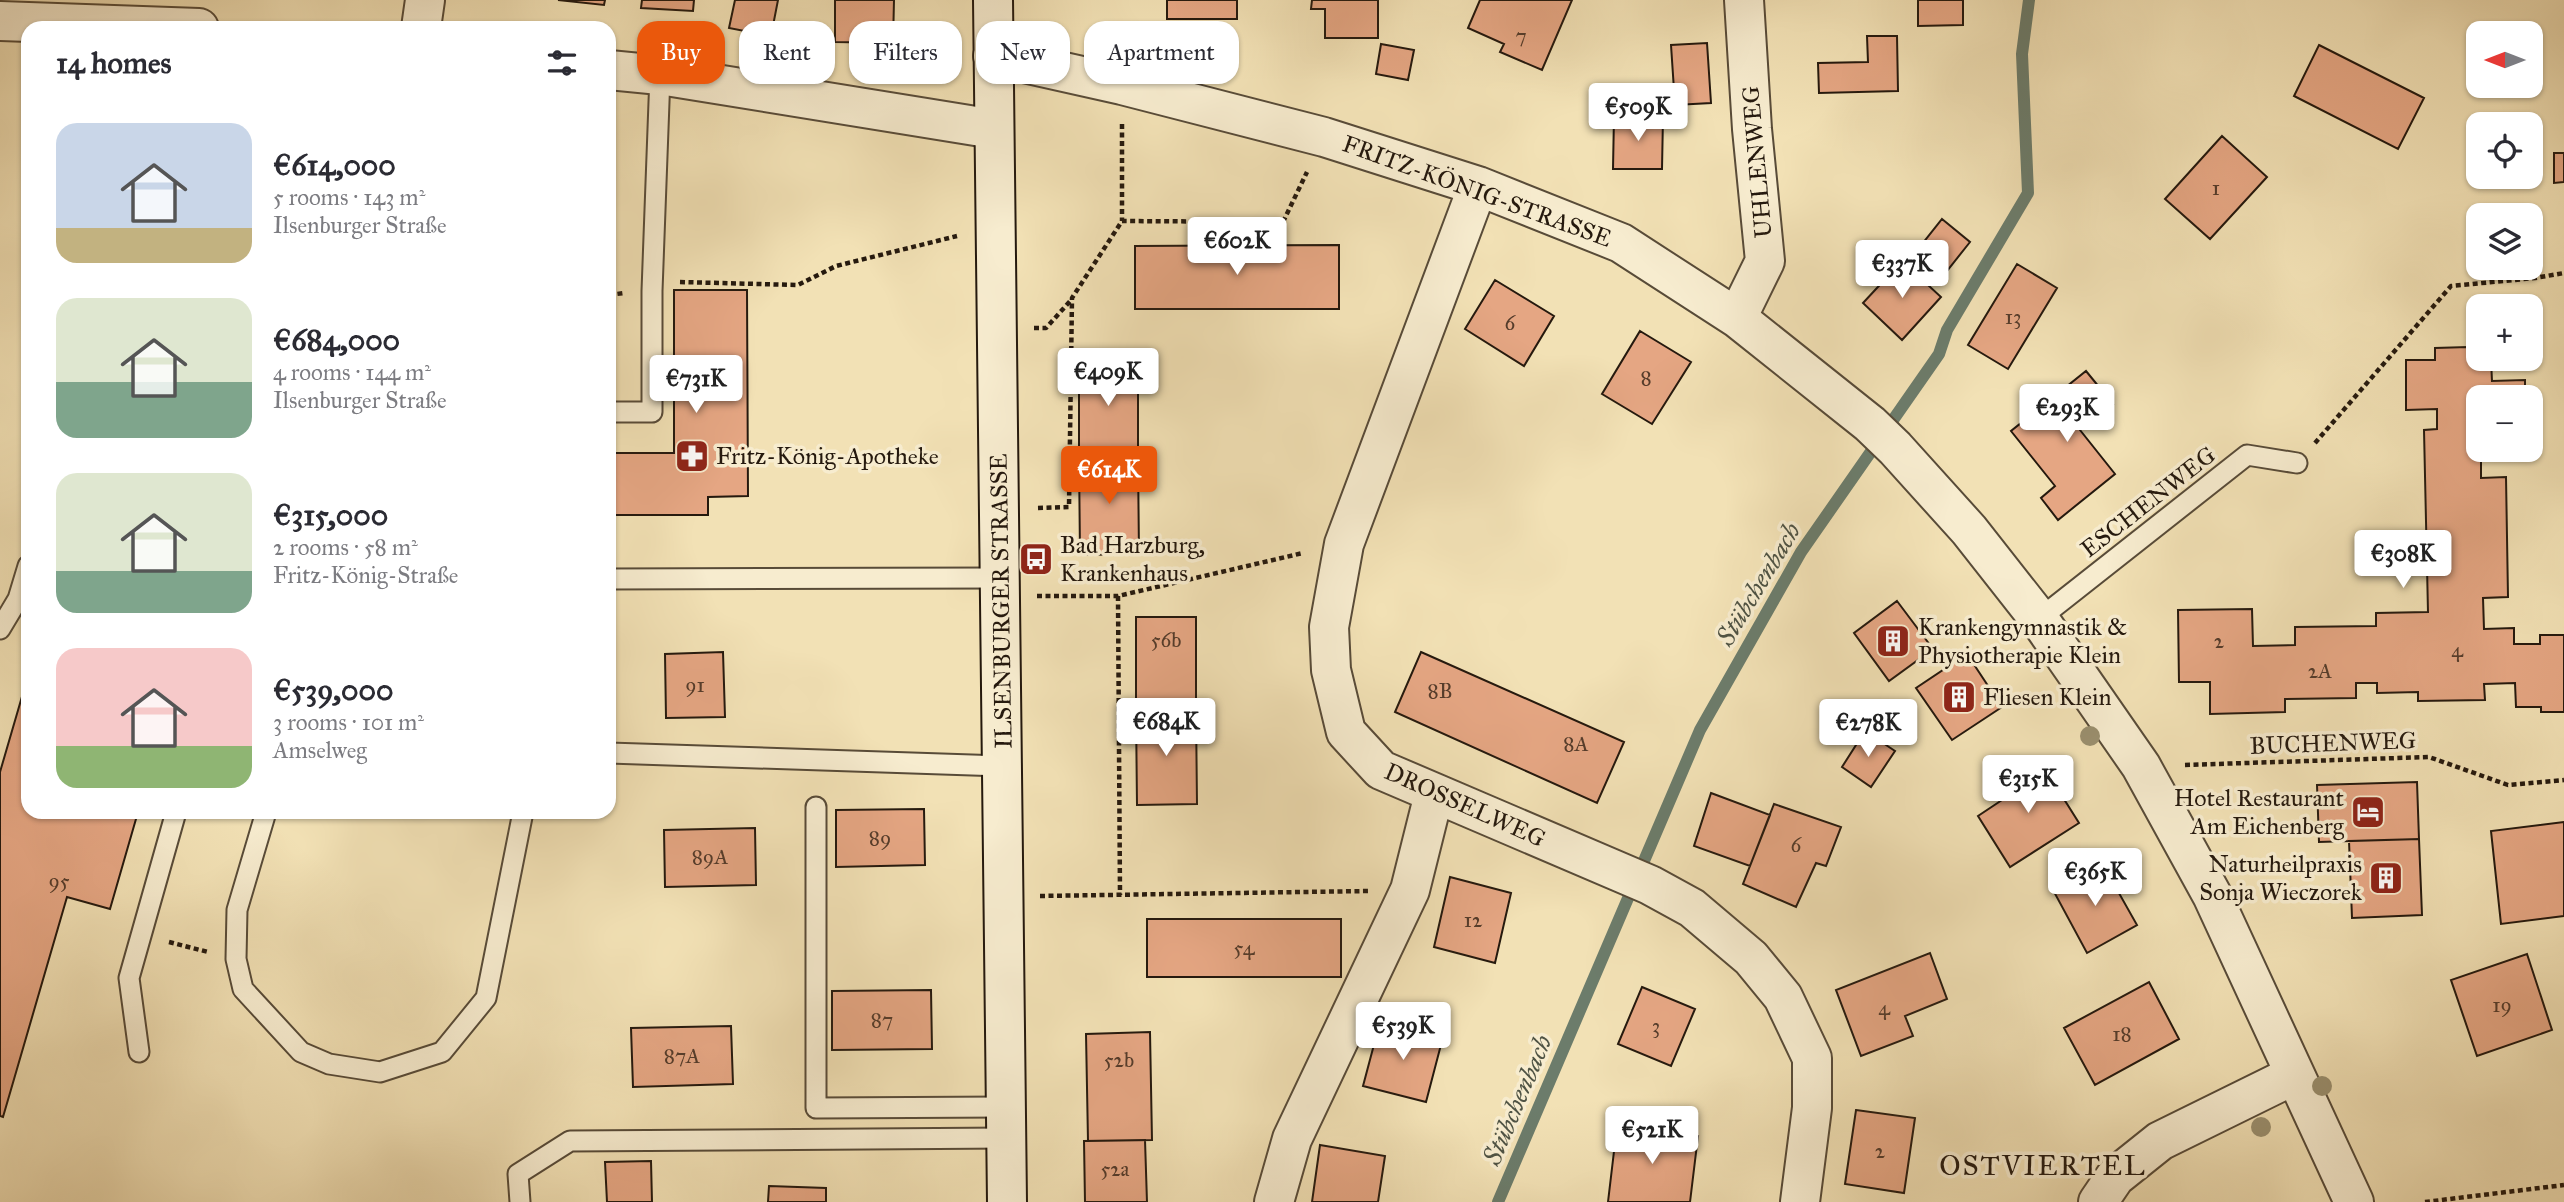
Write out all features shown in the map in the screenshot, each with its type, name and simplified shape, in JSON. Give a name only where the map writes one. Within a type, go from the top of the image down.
[{"type":"street","points":[[422,21],[425,0]]},
{"type":"street","name":"ILSENBURGER STRASSE","points":[[993,0],[993,21]]},
{"type":"street","name":"UHLENWEG","points":[[1737,318],[1765,261],[1752,129],[1744,0]]},
{"type":"street","points":[[0,21],[21,22]]},
{"type":"street","points":[[616,71],[637,73]]},
{"type":"street","name":"FRITZ-KÖNIG-STRASSE","points":[[1070,73],[1324,137],[1478,186],[1621,243],[1737,318],[1883,436],[1969,530],[2039,619],[2141,766],[2212,895],[2354,1202]]},
{"type":"street","points":[[716,84],[994,129]]},
{"type":"street","name":"ILSENBURGER STRASSE","points":[[993,84],[1007,1202]]},
{"type":"street","name":"DROSSELWEG","points":[[1478,186],[1343,544],[1329,627],[1331,670],[1346,732],[1381,770],[1634,878],[1692,908],[1751,958],[1783,997],[1812,1058],[1812,1108],[1800,1202]]},
{"type":"street","points":[[1274,1202],[1292,1139],[1410,890],[1434,794]]},
{"type":"street","points":[[2098,1202],[2115,1177],[2160,1142],[2294,1075]]},
{"type":"lane","points":[[616,412],[652,412],[652,291],[660,84]]},
{"type":"lane","name":"ESCHENWEG","points":[[2039,619],[2247,455],[2297,463]]},
{"type":"lane","points":[[616,579],[1000,587]]},
{"type":"lane","points":[[0,629],[18,600],[21,590]]},
{"type":"lane","points":[[616,753],[1002,766]]},
{"type":"lane","points":[[816,807],[816,1108],[1006,1123]]},
{"type":"lane","points":[[139,1052],[129,978],[174,819]]},
{"type":"lane","points":[[264,819],[237,910],[236,959],[243,989],[300,1052],[330,1064],[380,1072],[442,1052],[486,998],[522,819]]},
{"type":"lane","points":[[520,1202],[518,1174],[570,1142],[1006,1123]]},
{"type":"path","points":[[1000,509],[1069,507],[1072,298],[1122,221],[1122,85]]},
{"type":"path","points":[[1122,221],[1283,222],[1324,137]]},
{"type":"path","points":[[616,294],[652,291],[675,282],[798,285],[836,266],[995,227]]},
{"type":"path","points":[[2297,463],[2451,286],[2564,273]]},
{"type":"path","points":[[1000,587],[1118,596],[1343,544]]},
{"type":"path","points":[[1118,596],[1120,895]]},
{"type":"path","name":"BUCHENWEG","points":[[2141,766],[2429,757],[2508,785],[2564,780]]},
{"type":"path","points":[[1003,897],[1410,890]]},
{"type":"path","points":[[141,935],[236,959]]},
{"type":"path","points":[[2425,1202],[2564,1185]]},
{"type":"building","points":[[558,0],[605,0],[604,5]]},
{"type":"building","points":[[642,0],[694,0],[693,11],[641,8]]},
{"type":"building","points":[[735,0],[778,0],[774,21],[739,21],[739,30],[729,28]]},
{"type":"building","points":[[835,0],[894,0],[894,21],[849,21],[849,42],[835,42]]},
{"type":"building","points":[[1167,0],[1237,0],[1237,19],[1167,19]]},
{"type":"building","points":[[1312,0],[1378,0],[1378,38],[1325,38],[1325,9],[1311,9]]},
{"type":"building","points":[[1480,0],[1572,0],[1542,70],[1500,52],[1504,44],[1468,28]]},
{"type":"building","points":[[1918,0],[1963,0],[1963,25],[1918,26]]},
{"type":"building","points":[[1867,36],[1897,36],[1898,91],[1819,93],[1818,63],[1868,62]]},
{"type":"building","points":[[1707,43],[1711,103],[1675,105],[1671,45]]},
{"type":"building","points":[[1381,44],[1414,50],[1408,80],[1376,74]]},
{"type":"building","points":[[2319,45],[2424,98],[2398,149],[2294,96]]},
{"type":"building","points":[[1614,116],[1663,117],[1662,169],[1613,169]]},
{"type":"building","points":[[2222,136],[2267,177],[2210,239],[2165,199]]},
{"type":"building","points":[[2554,153],[2564,153],[2564,182],[2554,183]]},
{"type":"building","points":[[1942,219],[1970,242],[1939,281],[1911,258]]},
{"type":"building","points":[[1339,245],[1339,309],[1135,309],[1135,246]]},
{"type":"building","points":[[1902,261],[1941,297],[1902,340],[1863,303]]},
{"type":"building","points":[[2017,264],[2057,288],[2008,369],[1968,345]]},
{"type":"building","points":[[1495,280],[1554,316],[1524,366],[1465,329]]},
{"type":"building","points":[[674,290],[747,290],[748,496],[708,497],[708,515],[616,515],[616,453],[674,453]]},
{"type":"building","points":[[1640,331],[1691,362],[1652,424],[1602,394]]},
{"type":"building","name":"Hotel Restaurant Am Eichenberg","points":[[2466,347],[2466,371],[2492,371],[2492,381],[2525,380],[2525,385],[2466,385],[2466,462],[2481,462],[2481,478],[2506,477],[2508,597],[2483,598],[2484,629],[2514,628],[2514,644],[2540,644],[2540,635],[2564,635],[2564,712],[2541,712],[2541,707],[2516,707],[2515,683],[2484,684],[2485,700],[2418,701],[2418,692],[2377,693],[2377,683],[2356,683],[2356,698],[2285,699],[2285,712],[2210,714],[2210,682],[2179,682],[2178,610],[2252,609],[2253,646],[2295,645],[2295,627],[2376,626],[2376,613],[2428,612],[2424,430],[2437,429],[2437,409],[2406,410],[2406,360],[2435,360],[2435,348]]},
{"type":"building","points":[[1079,360],[1138,360],[1138,457],[1079,457]]},
{"type":"building","points":[[2086,371],[2113,404],[2080,430],[2115,474],[2058,520],[2041,498],[2055,486],[2011,431]]},
{"type":"building","points":[[1079,457],[1138,457],[1139,554],[1080,555]]},
{"type":"building","name":"Krankengymnastik & Physiotherapie Klein","points":[[1897,601],[1933,649],[1889,681],[1854,633]]},
{"type":"building","points":[[1136,617],[1196,617],[1196,711],[1136,711]]},
{"type":"building","points":[[723,652],[725,717],[666,718],[665,654]]},
{"type":"building","points":[[1421,652],[1624,742],[1597,803],[1395,712]]},
{"type":"building","name":"Fliesen Klein","points":[[1967,654],[2002,707],[1952,740],[1916,688]]},
{"type":"building","points":[[21,700],[21,819],[136,819],[110,909],[67,897],[3,1117],[0,1116],[0,772]]},
{"type":"building","points":[[1136,711],[1196,711],[1197,804],[1137,805]]},
{"type":"building","points":[[1865,731],[1895,751],[1871,787],[1842,767]]},
{"type":"building","points":[[2040,761],[2079,823],[2010,867],[1978,816],[2011,794],[2005,784]]},
{"type":"building","name":"Hotel Restaurant Am Eichenberg","points":[[2417,782],[2419,839],[2319,842],[2317,785]]},
{"type":"building","points":[[1711,793],[1770,815],[1750,866],[1694,846]]},
{"type":"building","points":[[1774,804],[1841,827],[1826,866],[1816,863],[1796,907],[1743,884]]},
{"type":"building","points":[[924,809],[925,865],[836,867],[836,810]]},
{"type":"building","points":[[2564,822],[2564,916],[2501,924],[2491,831]]},
{"type":"building","points":[[755,828],[756,885],[665,887],[664,830]]},
{"type":"building","name":"Naturheilpraxis Sonja Wieczorek","points":[[2419,839],[2422,915],[2352,918],[2349,841]]},
{"type":"building","points":[[2102,863],[2137,925],[2087,953],[2053,890]]},
{"type":"building","points":[[1450,877],[1511,893],[1495,963],[1434,947]]},
{"type":"building","points":[[1147,919],[1341,919],[1341,977],[1147,977]]},
{"type":"building","points":[[1930,953],[1947,999],[1905,1016],[1913,1036],[1861,1056],[1836,990]]},
{"type":"building","points":[[2527,954],[2552,1030],[2477,1056],[2451,980]]},
{"type":"building","points":[[2149,982],[2179,1039],[2095,1085],[2064,1028]]},
{"type":"building","points":[[1642,987],[1695,1009],[1671,1066],[1618,1044]]},
{"type":"building","points":[[931,990],[932,1049],[832,1050],[832,991]]},
{"type":"building","points":[[1380,1022],[1443,1037],[1426,1102],[1363,1086]]},
{"type":"building","points":[[731,1026],[733,1084],[633,1087],[631,1028]]},
{"type":"building","points":[[1150,1032],[1152,1140],[1088,1141],[1086,1034]]},
{"type":"building","points":[[1856,1110],[1915,1118],[1904,1193],[1845,1184]]},
{"type":"building","points":[[1617,1126],[1698,1136],[1690,1202],[1608,1202]]},
{"type":"building","points":[[1145,1140],[1147,1202],[1085,1202],[1084,1141]]},
{"type":"building","points":[[1320,1145],[1385,1156],[1378,1202],[1312,1202]]},
{"type":"building","points":[[651,1161],[652,1202],[607,1202],[605,1162]]},
{"type":"building","points":[[769,1186],[826,1188],[826,1202],[768,1202]]},
{"type":"waterway","name":"Stübchenbach","points":[[1498,1202],[1700,730],[1801,552],[1939,354],[1947,330],[2028,193],[2022,54],[2029,0]]},
{"type":"place","name":"Fritz-König-Apotheke","points":[[692,456]]},
{"type":"place","name":"Bad Harzburg, Krankenhaus","points":[[1036,559]]},
{"type":"place","name":"Krankengymnastik & Physiotherapie Klein","points":[[1893,641]]},
{"type":"place","name":"Fliesen Klein","points":[[1959,697]]},
{"type":"place","name":"Hotel Restaurant Am Eichenberg","points":[[2368,812]]},
{"type":"place","name":"Naturheilpraxis Sonja Wieczorek","points":[[2386,878]]},
{"type":"district","name":"OSTVIERTEL","points":[[2043,1165]]}]
